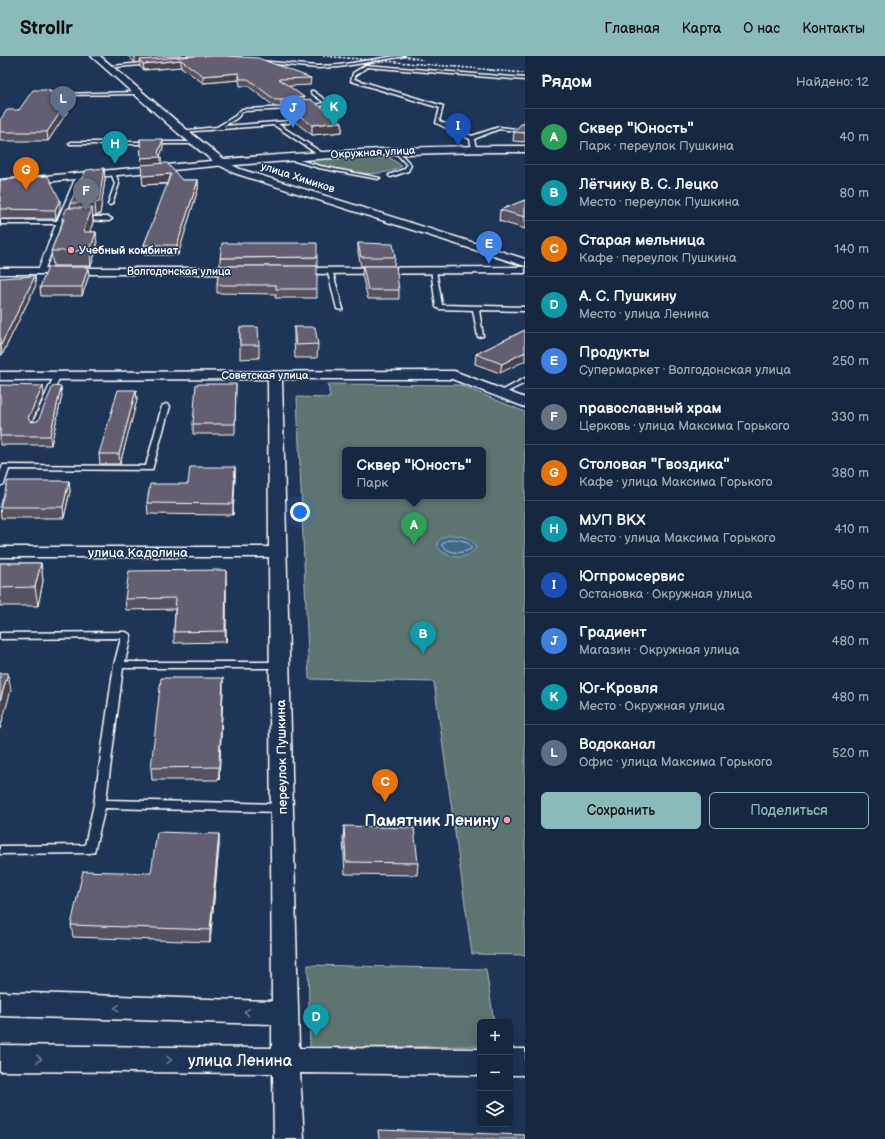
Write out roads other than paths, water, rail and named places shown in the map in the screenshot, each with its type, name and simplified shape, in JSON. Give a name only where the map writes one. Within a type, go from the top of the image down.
[{"type":"main road","name":"улица Химиков","points":[[95,56],[106,67],[222,163]]},
{"type":"main road","name":"Окружная улица","points":[[0,183],[286,157],[398,150],[473,143],[525,150]]},
{"type":"street","name":"улица Химиков","points":[[222,163],[237,170],[525,263]]},
{"type":"street","points":[[281,271],[525,270]]},
{"type":"street","name":"Волгодонская улица","points":[[0,271],[257,271]]},
{"type":"street","name":"переулок Пушкина","points":[[275,375],[286,1059],[289,1139]]},
{"type":"street","name":"Советская улица","points":[[0,376],[454,375],[525,403]]},
{"type":"street","name":"улица Кадолина","points":[[0,552],[277,552]]},
{"type":"street","points":[[0,1004],[286,1013]]},
{"type":"street","name":"улица Ленина","points":[[0,1058],[221,1060],[286,1059],[477,1062]]},
{"type":"street","points":[[513,1062],[525,1062]]},
{"type":"lane","points":[[257,62],[317,67],[347,65],[403,56]]},
{"type":"lane","points":[[106,67],[153,63]]},
{"type":"lane","points":[[347,65],[525,79]]},
{"type":"lane","points":[[366,66],[354,74],[352,80],[442,107],[437,122],[473,143],[499,128],[525,132]]},
{"type":"lane","points":[[218,128],[236,117],[242,110],[254,108],[281,110],[329,104],[312,92]]},
{"type":"lane","points":[[55,94],[137,93]]},
{"type":"lane","points":[[182,131],[289,122]]},
{"type":"lane","points":[[266,124],[275,124],[322,155]]},
{"type":"lane","points":[[71,143],[197,143]]},
{"type":"lane","points":[[391,176],[406,170],[409,166],[399,154],[398,150]]},
{"type":"lane","points":[[286,157],[319,167],[378,178]]},
{"type":"lane","points":[[110,204],[117,184],[113,172]]},
{"type":"lane","points":[[41,271],[59,221],[78,176]]},
{"type":"lane","points":[[0,222],[59,221],[67,219]]},
{"type":"lane","points":[[74,219],[109,219]]},
{"type":"lane","points":[[329,270],[340,309]]},
{"type":"lane","points":[[433,270],[439,307],[525,309]]},
{"type":"lane","points":[[476,308],[480,336]]},
{"type":"lane","points":[[35,427],[57,376]]},
{"type":"lane","points":[[501,393],[525,380]]},
{"type":"lane","points":[[0,484],[6,467],[149,468],[166,406]]},
{"type":"lane","points":[[0,636],[126,635],[119,665],[100,804],[90,849],[0,850]]},
{"type":"lane","points":[[119,665],[279,665]]},
{"type":"lane","points":[[100,804],[283,808]]},
{"type":"water","points":[[449,535],[468,538],[476,547],[473,552],[463,557],[450,556],[440,550],[437,545],[441,538]]},
{"type":"railway","points":[[323,56],[494,70]]},
{"type":"railway","points":[[403,56],[423,60]]},
{"type":"railway","points":[[489,70],[525,73]]},
{"type":"place","name":"Водоканал","points":[[63,119]]},
{"type":"place","name":"Юг-Кровля","points":[[334,127]]},
{"type":"place","name":"Градиент","points":[[293,128]]},
{"type":"place","name":"Югпромсервис","points":[[458,146]]},
{"type":"place","name":"МУП ВКХ","points":[[115,164]]},
{"type":"place","name":"Столовая \"Гвоздика\"","points":[[26,190]]},
{"type":"place","name":"православный храм","points":[[86,211]]},
{"type":"place","name":"Учебный комбинат","points":[[71,250]]},
{"type":"place","name":"Продукты","points":[[489,264]]},
{"type":"place","name":"Сквер \"Юность\"","points":[[414,545]]},
{"type":"place","name":"Лётчику В. С. Лецко","points":[[423,654]]},
{"type":"place","name":"Старая мельница","points":[[385,802]]},
{"type":"place","name":"Памятник Ленину","points":[[507,820]]},
{"type":"place","name":"А. С. Пушкину","points":[[316,1037]]}]
